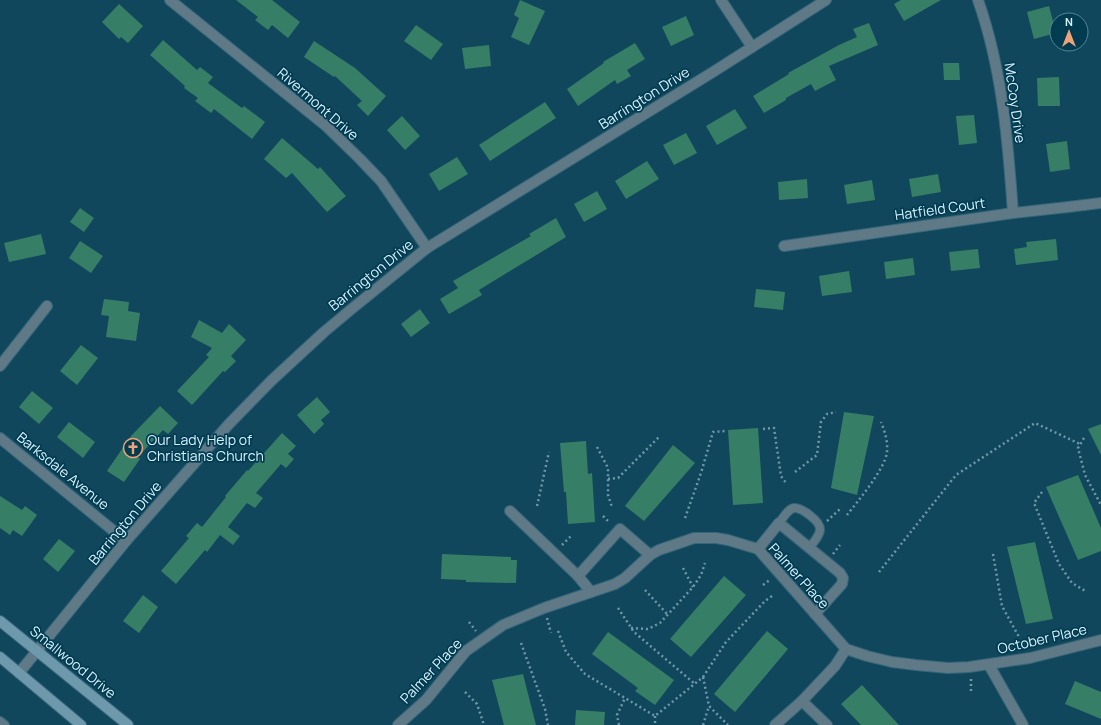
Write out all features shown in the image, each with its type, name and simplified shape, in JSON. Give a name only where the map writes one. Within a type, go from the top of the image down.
[{"type":"main road","name":"Smallwood Drive","points":[[0,620],[128,725]]},
{"type":"main road","points":[[0,657],[81,725]]},
{"type":"street","name":"Rivermont Drive","points":[[170,0],[325,126],[355,154],[381,181],[427,248]]},
{"type":"street","points":[[721,0],[752,47]]},
{"type":"street","name":"Barrington Drive","points":[[19,673],[126,541],[229,424],[271,381],[330,327],[427,248],[826,0]]},
{"type":"street","name":"McCoy Drive","points":[[978,0],[989,34],[1001,97],[1013,213]]},
{"type":"street","name":"Hatfield Court","points":[[784,246],[1013,213],[1068,208],[1101,202]]},
{"type":"street","points":[[0,366],[47,306]]},
{"type":"street","name":"Barksdale Avenue","points":[[0,438],[126,541]]},
{"type":"street","points":[[510,510],[578,576],[591,592]]},
{"type":"street","points":[[758,550],[779,523],[840,573],[843,578],[842,584],[815,614]]},
{"type":"street","points":[[578,576],[620,529],[650,555]]},
{"type":"street","name":"Palmer Place","points":[[398,725],[426,700],[466,651],[503,625],[523,616],[615,584],[625,578],[650,555],[680,542],[694,538],[728,540],[758,550],[846,649]]},
{"type":"street","name":"October Place","points":[[989,665],[1030,658],[1101,640]]},
{"type":"street","points":[[774,725],[802,701],[835,666],[846,649],[892,662],[916,665],[948,668],[989,665],[1023,725]]},
{"type":"street","points":[[802,701],[827,725]]},
{"type":"lane","points":[[779,523],[790,509],[795,507],[801,508],[818,523],[820,528],[819,534],[809,548]]},
{"type":"lane","points":[[0,721],[5,725]]},
{"type":"path","points":[[795,472],[817,455],[821,422],[827,414],[836,412]]},
{"type":"path","points":[[847,515],[880,469],[887,454],[886,438],[881,422]]},
{"type":"path","points":[[879,572],[956,475],[1035,423],[1080,444]]},
{"type":"path","points":[[763,429],[774,428],[781,476],[786,483]]},
{"type":"path","points":[[685,518],[701,473],[713,432],[725,431]]},
{"type":"path","points":[[608,479],[618,478],[659,437]]},
{"type":"path","points":[[1084,438],[1078,448],[1085,475],[1101,505]]},
{"type":"path","points":[[597,447],[608,468],[608,495],[612,507]]},
{"type":"path","points":[[537,506],[549,452]]},
{"type":"path","points":[[1042,492],[1034,503],[1059,564],[1072,584],[1087,592]]},
{"type":"path","points":[[820,528],[840,509]]},
{"type":"path","points":[[993,554],[1002,606],[1019,637]]},
{"type":"path","points":[[631,628],[648,629],[660,623],[693,587],[701,575],[705,563]]},
{"type":"path","points":[[683,568],[693,587]]},
{"type":"path","points":[[645,590],[668,615]]},
{"type":"path","points":[[655,716],[703,677],[726,642],[765,601],[772,596]]},
{"type":"path","points":[[618,608],[634,632],[695,684]]},
{"type":"path","points":[[558,630],[566,652],[585,674],[655,716]]},
{"type":"path","points":[[521,643],[545,709],[548,725]]},
{"type":"path","points":[[703,677],[709,706],[703,725]]},
{"type":"path","points":[[971,679],[971,693]]},
{"type":"path","points":[[465,692],[477,704],[484,725]]},
{"type":"path","points":[[619,725],[617,715],[625,698]]},
{"type":"path","points":[[709,706],[728,725]]},
{"type":"path","points":[[655,716],[655,725]]},
{"type":"building","points":[[236,0],[272,0],[300,22],[288,38],[272,25],[268,30],[255,20],[258,17]]},
{"type":"building","points":[[520,0],[545,11],[529,45],[511,37],[519,18],[514,15]]},
{"type":"building","points":[[901,0],[941,0],[904,21],[894,4]]},
{"type":"building","points":[[119,4],[143,26],[128,43],[121,37],[119,39],[102,22]]},
{"type":"building","points":[[1049,6],[1051,12],[1049,12],[1049,35],[1034,39],[1027,12]]},
{"type":"building","points":[[686,16],[694,35],[671,46],[662,27]]},
{"type":"building","points":[[869,23],[878,45],[829,66],[836,80],[815,91],[811,84],[786,98],[786,100],[764,113],[753,96],[789,74],[788,73],[839,45],[857,37],[853,29]]},
{"type":"building","points":[[416,25],[443,44],[431,60],[404,41]]},
{"type":"building","points":[[163,40],[197,70],[200,67],[213,77],[208,83],[242,108],[244,106],[265,122],[252,139],[214,109],[211,113],[195,101],[198,98],[184,88],[185,86],[150,55]]},
{"type":"building","points":[[314,41],[355,68],[386,96],[368,116],[357,105],[362,101],[335,76],[334,77],[304,57]]},
{"type":"building","points":[[635,43],[645,59],[627,70],[631,76],[617,84],[615,80],[578,106],[567,89],[604,63],[603,62]]},
{"type":"building","points":[[489,45],[491,66],[465,69],[462,48]]},
{"type":"building","points":[[943,63],[959,63],[960,80],[944,80]]},
{"type":"building","points":[[1059,77],[1060,106],[1038,106],[1037,78]]},
{"type":"building","points":[[545,102],[556,118],[490,161],[479,145]]},
{"type":"building","points":[[735,109],[747,128],[717,145],[706,126]]},
{"type":"building","points":[[974,115],[977,143],[959,145],[956,116]]},
{"type":"building","points":[[402,116],[420,136],[405,150],[387,130]]},
{"type":"building","points":[[686,133],[697,153],[674,165],[663,145]]},
{"type":"building","points":[[282,138],[318,169],[320,167],[346,196],[327,212],[292,173],[286,178],[264,159]]},
{"type":"building","points":[[1067,141],[1070,169],[1050,172],[1046,144]]},
{"type":"building","points":[[457,157],[468,174],[439,191],[429,174]]},
{"type":"building","points":[[647,161],[659,179],[626,199],[615,181]]},
{"type":"building","points":[[938,174],[941,192],[912,197],[909,179]]},
{"type":"building","points":[[807,179],[808,198],[779,200],[778,182]]},
{"type":"building","points":[[872,180],[875,200],[847,204],[844,185]]},
{"type":"building","points":[[597,191],[607,209],[584,222],[574,204]]},
{"type":"building","points":[[80,208],[94,218],[84,232],[70,222]]},
{"type":"building","points":[[556,218],[566,237],[479,290],[482,295],[449,314],[440,299],[458,288],[453,281],[531,236],[529,234]]},
{"type":"building","points":[[41,234],[46,254],[9,262],[4,243]]},
{"type":"building","points":[[1056,239],[1058,260],[1016,265],[1014,249],[1027,247],[1026,242]]},
{"type":"building","points":[[80,241],[103,256],[91,273],[69,258]]},
{"type":"building","points":[[978,249],[980,268],[951,271],[949,252]]},
{"type":"building","points":[[913,258],[915,275],[886,279],[884,262]]},
{"type":"building","points":[[849,271],[852,292],[822,296],[819,276]]},
{"type":"building","points":[[756,289],[785,292],[783,310],[754,307]]},
{"type":"building","points":[[104,299],[129,302],[128,311],[140,313],[136,341],[106,337],[109,316],[101,315]]},
{"type":"building","points":[[420,309],[430,323],[411,337],[401,324]]},
{"type":"building","points":[[199,320],[222,333],[229,324],[246,340],[231,356],[236,361],[225,372],[223,371],[192,405],[177,391],[209,357],[206,355],[212,348],[191,337]]},
{"type":"building","points":[[81,345],[98,358],[77,385],[60,371]]},
{"type":"building","points":[[32,391],[53,408],[39,424],[19,407]]},
{"type":"building","points":[[317,397],[330,412],[321,420],[324,424],[314,434],[297,415]]},
{"type":"building","points":[[160,406],[178,423],[168,434],[163,430],[138,457],[140,459],[124,482],[107,471],[131,436]]},
{"type":"building","points":[[844,412],[874,416],[857,495],[831,488]]},
{"type":"building","points":[[69,422],[95,442],[83,458],[57,437]]},
{"type":"building","points":[[1101,424],[1101,455],[1088,429]]},
{"type":"building","points":[[758,428],[763,503],[733,505],[728,430]]},
{"type":"building","points":[[282,433],[296,446],[288,454],[294,459],[286,468],[281,464],[256,493],[263,498],[255,508],[247,503],[228,527],[240,536],[233,545],[220,535],[207,552],[205,550],[176,584],[161,571],[189,538],[186,536],[197,523],[202,527],[247,470],[248,471]]},
{"type":"building","points":[[586,441],[588,474],[592,473],[595,522],[568,524],[560,443]]},
{"type":"building","points":[[673,445],[695,463],[644,521],[625,506]]},
{"type":"building","points":[[1078,475],[1101,528],[1101,551],[1078,560],[1046,487]]},
{"type":"building","points":[[0,496],[22,510],[25,506],[37,515],[22,536],[13,530],[10,535],[0,528]]},
{"type":"building","points":[[59,539],[75,551],[58,572],[43,559]]},
{"type":"building","points":[[1035,542],[1053,619],[1026,624],[1007,547]]},
{"type":"building","points":[[442,554],[511,557],[511,560],[517,560],[516,583],[466,582],[466,580],[441,579]]},
{"type":"building","points":[[724,576],[746,595],[691,657],[670,639]]},
{"type":"building","points":[[143,595],[158,607],[139,633],[123,621]]},
{"type":"building","points":[[767,631],[788,649],[735,712],[714,694]]},
{"type":"building","points":[[608,632],[674,680],[655,705],[635,691],[638,688],[592,654]]},
{"type":"building","points":[[523,674],[536,725],[504,725],[492,680]]},
{"type":"building","points":[[1075,681],[1101,692],[1101,719],[1065,704]]},
{"type":"building","points":[[862,685],[899,725],[861,725],[841,704]]},
{"type":"building","points":[[576,710],[605,712],[604,725],[575,725]]},
{"type":"place","name":"Our Lady Help of Christians Church","points":[[133,448]]}]
